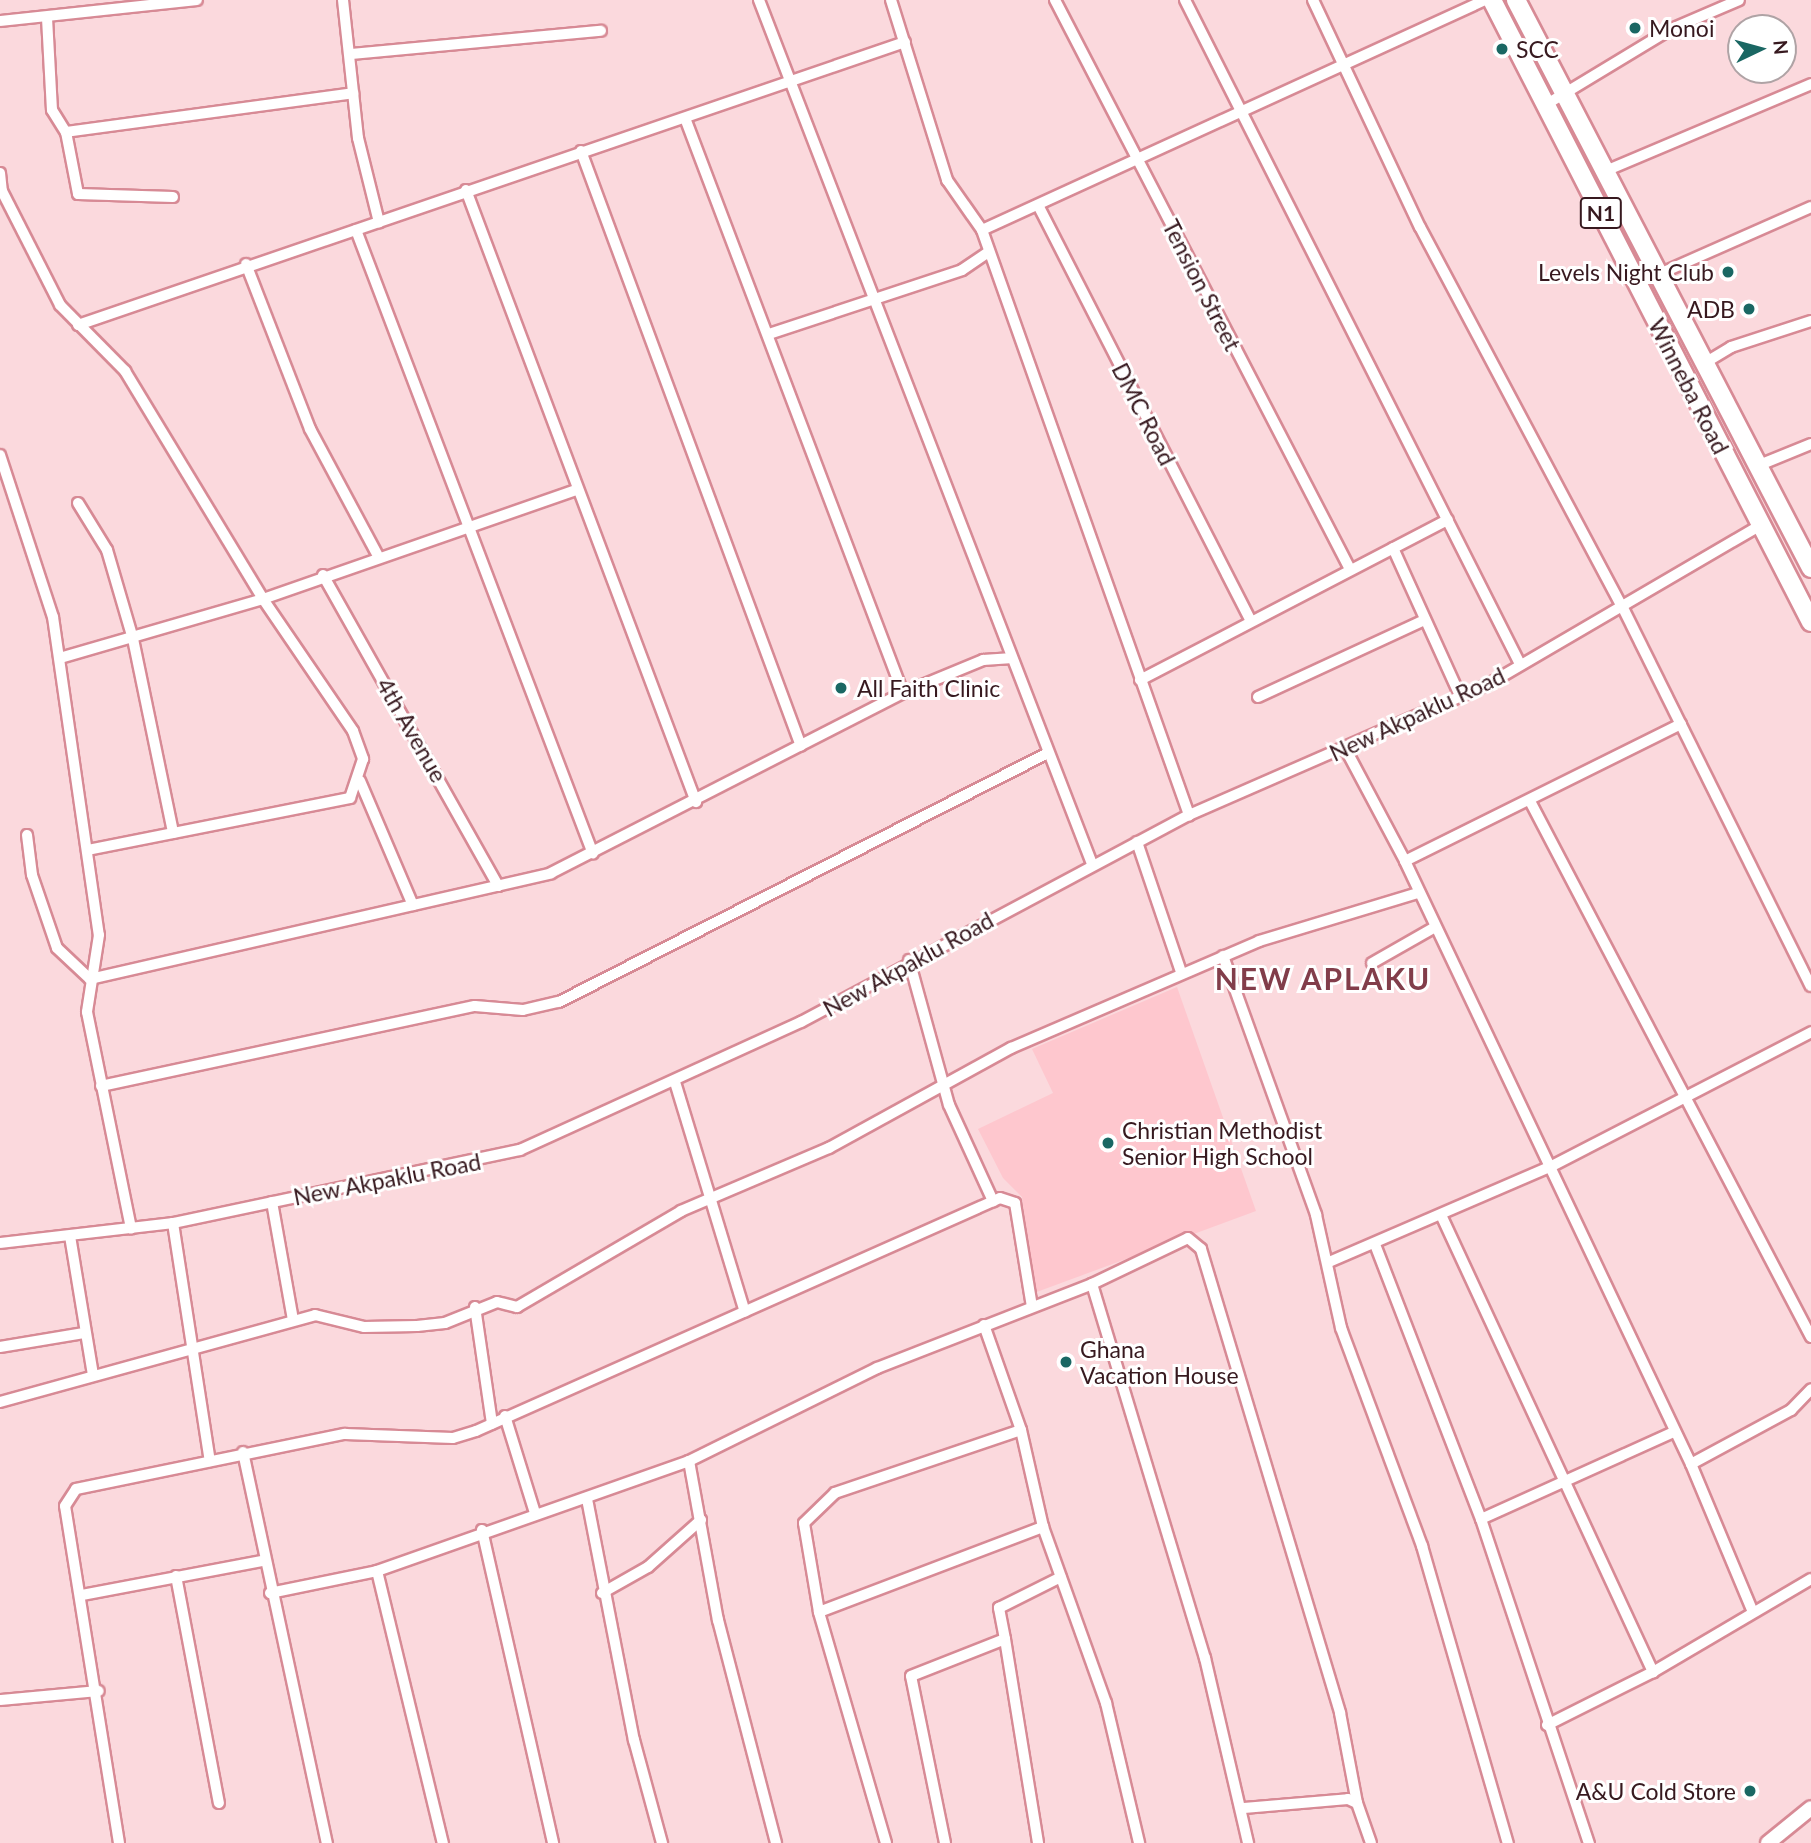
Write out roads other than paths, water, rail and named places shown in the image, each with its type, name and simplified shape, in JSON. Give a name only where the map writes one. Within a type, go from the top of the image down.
[{"type":"highway","name":"Winneba Road","points":[[1492,0],[1811,622]]},
{"type":"highway","name":"Winneba Road","points":[[1516,0],[1656,275],[1810,564]]},
{"type":"street","points":[[0,21],[197,0]]},
{"type":"street","points":[[343,0],[351,54],[353,93],[379,222]]},
{"type":"street","points":[[759,0],[791,78],[1009,659],[1091,864]]},
{"type":"street","points":[[891,0],[947,180],[982,230],[987,253],[1189,815]]},
{"type":"street","name":"Tension Street","points":[[1055,0],[1350,569]]},
{"type":"street","points":[[1185,0],[1520,664]]},
{"type":"street","points":[[1313,0],[1345,62],[1420,227],[1623,608],[1811,986]]},
{"type":"street","points":[[982,230],[1039,207],[1138,156],[1485,0]]},
{"type":"street","points":[[1547,104],[1669,30],[1738,0]]},
{"type":"street","points":[[47,18],[52,110],[66,132],[78,194],[94,199],[173,197]]},
{"type":"street","points":[[351,54],[601,31]]},
{"type":"street","points":[[78,325],[246,264],[356,230],[466,190],[685,118],[791,78],[905,42]]},
{"type":"street","points":[[1603,172],[1811,84]]},
{"type":"street","points":[[66,132],[353,93]]},
{"type":"street","points":[[685,118],[903,693]]},
{"type":"street","points":[[581,151],[801,746]]},
{"type":"street","points":[[0,173],[2,191],[43,276],[78,325],[125,371],[263,599],[353,731],[363,760],[360,781],[350,798],[88,850]]},
{"type":"street","points":[[466,190],[576,490],[696,802]]},
{"type":"street","name":"DMC Road","points":[[1039,207],[1250,620]]},
{"type":"street","points":[[1656,275],[1811,207]]},
{"type":"street","points":[[356,230],[465,528],[593,854]]},
{"type":"street","points":[[769,334],[962,270],[987,253]]},
{"type":"street","points":[[246,264],[310,429],[377,555]]},
{"type":"street","points":[[1703,364],[1731,347],[1811,321]]},
{"type":"street","points":[[1757,466],[1811,444]]},
{"type":"street","points":[[0,455],[49,600],[60,658],[99,935],[90,979],[87,1012],[131,1230]]},
{"type":"street","points":[[60,658],[133,639],[263,599],[377,555],[576,490]]},
{"type":"street","points":[[78,503],[107,550],[133,639],[173,833]]},
{"type":"street","points":[[1140,680],[1250,620],[1448,520]]},
{"type":"street","name":"New Akpaklu Road","points":[[0,1243],[131,1230],[173,1223],[493,1158],[675,1082],[1189,815],[1460,696],[1623,608],[1761,525]]},
{"type":"street","points":[[1393,548],[1460,696]]},
{"type":"street","name":"4th Avenue","points":[[323,575],[498,886]]},
{"type":"street","points":[[1258,697],[1425,620]]},
{"type":"street","points":[[90,979],[498,886],[593,854],[903,693],[983,660],[1009,659]]},
{"type":"street","points":[[1405,861],[1531,803],[1681,724]]},
{"type":"street","points":[[1345,748],[1405,861],[1691,1464],[1753,1612]]},
{"type":"street","points":[[102,1086],[475,1006],[523,1010],[559,1002],[1046,754]]},
{"type":"street","points":[[360,781],[413,905]]},
{"type":"street","points":[[1531,803],[1811,1337]]},
{"type":"street","points":[[27,835],[32,876],[57,948],[90,979]]},
{"type":"street","points":[[1137,842],[1181,972]]},
{"type":"street","points":[[0,1402],[190,1347],[315,1315],[363,1327],[416,1326],[445,1323],[475,1307],[517,1307],[681,1211],[829,1148],[945,1085],[1181,972],[1418,893]]},
{"type":"street","points":[[1372,963],[1434,927]]},
{"type":"street","points":[[1223,956],[1329,1262],[1366,1409],[1422,1546],[1508,1843]]},
{"type":"street","points":[[909,960],[945,1085],[993,1201]]},
{"type":"street","points":[[1329,1262],[1376,1247],[1550,1167],[1811,1032]]},
{"type":"street","points":[[675,1082],[713,1199],[745,1312]]},
{"type":"street","points":[[120,1843],[99,1691],[67,1496],[243,1452],[345,1434],[453,1438],[492,1424],[993,1201],[1015,1203],[1031,1307]]},
{"type":"street","points":[[272,1202],[293,1320]]},
{"type":"street","points":[[1442,1217],[1560,1480],[1653,1672]]},
{"type":"street","points":[[173,1223],[190,1347],[210,1461]]},
{"type":"street","points":[[70,1236],[83,1333],[93,1375]]},
{"type":"street","points":[[270,1593],[377,1570],[482,1530],[587,1499],[689,1461],[843,1384],[984,1325],[1092,1284],[1177,1241],[1194,1240],[1201,1249],[1340,1713],[1357,1803],[1371,1843]]},
{"type":"street","points":[[1376,1247],[1481,1518],[1547,1725],[1589,1843]]},
{"type":"street","points":[[1092,1284],[1244,1808],[1248,1843]]},
{"type":"street","points":[[475,1307],[492,1424]]},
{"type":"street","points":[[984,1325],[1021,1430],[1043,1527],[1106,1703],[1139,1843]]},
{"type":"street","points":[[0,1347],[83,1333]]},
{"type":"street","points":[[1691,1464],[1791,1410],[1811,1389]]},
{"type":"street","points":[[505,1416],[535,1513]]},
{"type":"street","points":[[886,1843],[819,1612],[803,1533],[825,1499],[1021,1430]]},
{"type":"street","points":[[1481,1518],[1560,1480],[1674,1432]]},
{"type":"street","points":[[243,1452],[262,1561],[327,1843]]},
{"type":"street","points":[[689,1461],[718,1620],[776,1843]]},
{"type":"street","points":[[587,1499],[602,1593],[662,1843]]},
{"type":"street","points":[[602,1593],[648,1567],[701,1520]]},
{"type":"street","points":[[819,1612],[1043,1527]]},
{"type":"street","points":[[482,1530],[553,1843]]},
{"type":"street","points":[[82,1595],[262,1561]]},
{"type":"street","points":[[377,1570],[443,1843]]},
{"type":"street","points":[[176,1576],[219,1803]]},
{"type":"street","points":[[1038,1843],[999,1608],[1061,1577]]},
{"type":"street","points":[[1547,1725],[1653,1672],[1811,1579]]},
{"type":"street","points":[[945,1843],[911,1675],[1005,1639]]},
{"type":"street","points":[[0,1700],[99,1691]]},
{"type":"street","points":[[1244,1808],[1324,1798],[1357,1803]]},
{"type":"street","points":[[1768,1843],[1811,1808]]},
{"type":"place","name":"Monoi","points":[[1635,28]]},
{"type":"place","name":"SCC","points":[[1502,49]]},
{"type":"place","name":"Levels Night Club","points":[[1728,272]]},
{"type":"place","name":"ADB","points":[[1749,309]]},
{"type":"place","name":"All Faith Clinic","points":[[841,688]]},
{"type":"place","name":"Christian Methodist Senior High School","points":[[1108,1143]]},
{"type":"place","name":"Ghana Vacation House","points":[[1066,1362]]},
{"type":"place","name":"A&U Cold Store","points":[[1750,1791]]},
{"type":"district","name":"NEW APLAKU","points":[[1323,978]]}]
